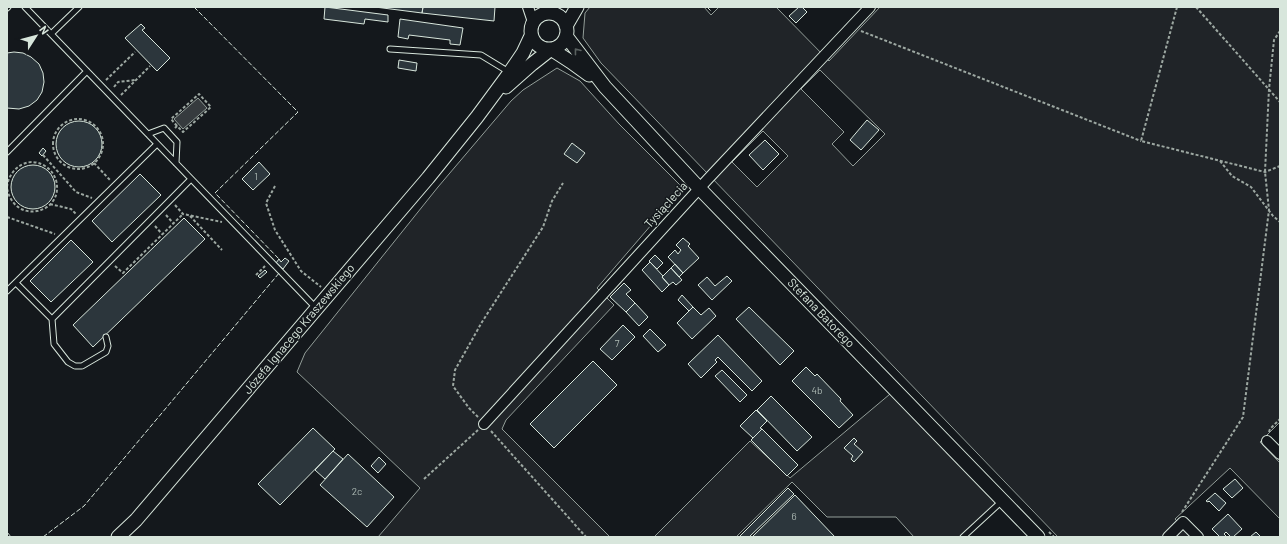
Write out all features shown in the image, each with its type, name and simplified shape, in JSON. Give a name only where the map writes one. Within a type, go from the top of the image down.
[{"type":"street","points":[[528,7],[533,22]]},
{"type":"street","points":[[566,31],[560,18],[552,9],[541,15],[533,22],[531,26],[531,36],[537,45],[546,49],[551,49],[560,45],[577,7]]},
{"type":"street","name":"Tysiąclecia","points":[[484,424],[699,188],[870,7]]},
{"type":"street","name":"Stefana Batorego","points":[[566,31],[605,87],[699,188],[1038,537]]},
{"type":"street","name":"Józefa Ignacego Kraszewskiego","points":[[118,537],[136,520],[428,178],[477,117],[510,72],[523,53],[531,36]]},
{"type":"street","name":"Stefana Batorego","points":[[551,49],[572,62],[605,87]]},
{"type":"street","name":"Józefa Ignacego Kraszewskiego","points":[[477,117],[511,82],[551,49]]},
{"type":"street","points":[[1267,441],[1280,454]]},
{"type":"street","points":[[1168,537],[1183,522],[1198,537]]},
{"type":"lane","points":[[25,7],[317,309]]},
{"type":"lane","points":[[51,34],[79,7]]},
{"type":"lane","points":[[390,49],[481,55],[510,72]]},
{"type":"lane","points":[[7,152],[87,71]]},
{"type":"lane","points":[[148,134],[164,128],[169,133],[177,142],[176,163]]},
{"type":"lane","points":[[7,291],[157,144]]},
{"type":"lane","points":[[52,319],[192,179]]},
{"type":"lane","points":[[16,283],[52,319],[54,344],[68,362],[75,366],[82,366],[106,352],[108,346],[106,337]]},
{"type":"lane","points":[[963,537],[1003,500]]},
{"type":"path","points":[[1141,141],[1177,7]]},
{"type":"path","points":[[1196,7],[1280,102]]},
{"type":"path","points":[[850,27],[1141,141],[1265,172],[1280,166]]},
{"type":"path","points":[[1179,517],[1243,417],[1269,210],[1265,172],[1269,89],[1274,40],[1280,31]]},
{"type":"path","points":[[100,85],[135,52]]},
{"type":"path","points":[[119,98],[150,66]]},
{"type":"path","points":[[111,90],[118,82],[136,80]]},
{"type":"path","points":[[199,94],[211,107],[183,132],[177,126],[171,119],[199,94]]},
{"type":"path","points":[[80,119],[92,122],[98,128],[102,134],[104,142],[100,157],[94,163],[82,169],[75,169],[62,163],[55,152],[54,138],[62,125],[68,121],[80,119]]},
{"type":"path","points":[[169,133],[177,126]]},
{"type":"path","points":[[43,154],[76,192],[99,201]]},
{"type":"path","points":[[1219,161],[1232,176],[1251,187],[1280,222]]},
{"type":"path","points":[[30,162],[38,162],[51,171],[55,177],[57,185],[56,193],[50,204],[42,210],[35,212],[22,210],[11,201],[7,188],[10,174],[15,168],[30,162]]},
{"type":"path","points":[[94,163],[115,185]]},
{"type":"path","points":[[564,183],[552,201],[543,227],[482,322],[455,370],[453,386],[469,408],[586,537]]},
{"type":"path","points":[[275,186],[266,203],[275,230],[301,271],[329,294]]},
{"type":"path","points":[[170,201],[183,214],[223,223]]},
{"type":"path","points":[[50,204],[71,209],[80,219]]},
{"type":"path","points":[[161,210],[173,223]]},
{"type":"path","points":[[110,261],[123,273],[183,214]]},
{"type":"path","points":[[189,215],[222,250]]},
{"type":"path","points":[[7,216],[58,234],[61,238]]},
{"type":"path","points":[[150,221],[162,234]]},
{"type":"path","points":[[256,275],[270,261]]},
{"type":"path","points":[[1267,441],[1270,429],[1280,419]]},
{"type":"path","points":[[424,479],[484,424]]},
{"type":"shaded area","points":[[590,7],[704,7],[711,15],[719,7],[776,7],[829,61],[880,7],[1280,7],[1280,422],[1260,442],[1280,463],[1280,519],[1230,468],[1175,519],[1192,537],[1058,537],[601,63],[583,38],[585,13]],"holes":[[[820,70],[885,134],[853,166],[832,144],[844,132],[801,89]],[[763,131],[788,156],[757,187],[732,162]]]},
{"type":"shaded area","points":[[557,68],[580,81],[619,124],[683,188],[597,288],[614,305],[506,420],[502,429],[610,537],[378,537],[420,488],[297,372],[305,353],[438,187],[511,101],[523,90]]},
{"type":"shaded area","points":[[198,98],[207,108],[183,129],[174,119]]},
{"type":"shaded area","points":[[896,389],[1003,500],[963,537],[914,537],[896,517],[827,517],[792,482],[736,537],[654,537],[750,441],[790,478]]},
{"type":"building","points":[[325,7],[388,15],[388,22],[365,19],[364,24],[324,19]]},
{"type":"building","points":[[375,7],[423,7],[422,13]]},
{"type":"building","points":[[423,7],[495,7],[494,21],[422,13]]},
{"type":"building","points":[[799,7],[802,7],[807,12],[796,23],[789,16]]},
{"type":"building","points":[[400,19],[463,28],[460,45],[450,44],[450,40],[409,35],[408,39],[398,37]]},
{"type":"building","points":[[141,24],[145,28],[142,30],[170,58],[157,71],[125,38]]},
{"type":"building","points":[[7,53],[23,53],[31,57],[39,64],[43,73],[44,82],[42,92],[37,100],[29,106],[19,109],[7,108]]},
{"type":"building","points":[[399,60],[417,63],[416,71],[398,68]]},
{"type":"building","points":[[867,120],[879,130],[861,150],[850,140]]},
{"type":"building","points":[[75,121],[83,121],[92,125],[98,131],[102,144],[98,157],[92,163],[83,167],[75,167],[66,163],[60,157],[56,148],[56,140],[60,131],[66,125]]},
{"type":"building","points":[[765,140],[779,154],[763,170],[749,155]]},
{"type":"building","points":[[572,143],[585,153],[577,163],[564,154]]},
{"type":"building","points":[[43,148],[46,151],[42,156],[39,153]]},
{"type":"building","points":[[259,162],[270,174],[253,190],[242,179]]},
{"type":"building","points":[[29,165],[37,165],[42,166],[49,171],[54,178],[54,196],[49,203],[42,208],[29,209],[21,206],[14,199],[11,191],[11,183],[14,175],[21,168]]},
{"type":"building","points":[[140,174],[161,195],[112,242],[92,221]]},
{"type":"building","points":[[184,218],[205,239],[93,347],[73,325]]},
{"type":"building","points":[[683,238],[690,244],[688,246],[699,258],[683,273],[668,257],[675,250],[678,254],[681,250],[676,245]]},
{"type":"building","points":[[71,240],[93,262],[51,302],[30,281]]},
{"type":"building","points":[[655,255],[663,263],[657,269],[649,261]]},
{"type":"building","points":[[285,258],[289,261],[283,269],[276,263],[279,259],[281,262]]},
{"type":"building","points":[[650,262],[669,285],[662,292],[642,270]]},
{"type":"building","points":[[675,264],[683,273],[679,277],[671,268]]},
{"type":"building","points":[[671,268],[682,280],[676,285],[673,282],[669,285],[662,277]]},
{"type":"building","points":[[265,270],[267,272],[260,278],[258,276]]},
{"type":"building","points":[[727,276],[732,281],[712,300],[698,285],[707,277],[715,286]]},
{"type":"building","points":[[624,283],[631,290],[626,294],[635,303],[626,312],[610,297]]},
{"type":"building","points":[[682,295],[693,307],[689,311],[678,300]]},
{"type":"building","points":[[635,303],[648,317],[639,326],[626,312]]},
{"type":"building","points":[[693,307],[701,315],[709,308],[716,316],[692,339],[677,323]]},
{"type":"building","points":[[749,307],[794,351],[780,365],[736,319]]},
{"type":"building","points":[[623,325],[635,337],[612,360],[600,349]]},
{"type":"building","points":[[650,329],[666,345],[658,352],[643,336]]},
{"type":"building","points":[[718,335],[762,381],[752,391],[718,357],[715,360],[717,362],[701,378],[688,364]]},
{"type":"building","points":[[593,361],[617,385],[554,448],[530,424]]},
{"type":"building","points":[[806,367],[815,376],[817,374],[841,399],[840,401],[853,415],[839,428],[792,381]]},
{"type":"building","points":[[722,370],[747,395],[740,402],[715,376]]},
{"type":"building","points":[[771,396],[812,437],[797,451],[757,410]]},
{"type":"building","points":[[756,410],[767,421],[760,428],[762,429],[753,438],[740,426]]},
{"type":"building","points":[[313,428],[335,449],[280,505],[258,484]]},
{"type":"building","points":[[762,429],[798,465],[787,476],[751,440]]},
{"type":"building","points":[[854,438],[857,441],[854,444],[863,452],[854,462],[851,459],[853,456],[844,448]]},
{"type":"building","points":[[333,451],[343,459],[325,479],[315,470]]},
{"type":"building","points":[[348,454],[394,497],[367,527],[320,485]]},
{"type":"building","points":[[379,457],[386,464],[378,473],[371,466]]},
{"type":"building","points":[[1235,479],[1243,488],[1232,498],[1223,489]]},
{"type":"building","points":[[788,488],[794,494],[749,537],[739,537]]},
{"type":"building","points":[[1215,493],[1226,503],[1219,511],[1209,501],[1206,501]]},
{"type":"building","points":[[795,495],[835,537],[752,537]]},
{"type":"building","points":[[1228,514],[1242,529],[1233,537],[1226,532],[1224,534],[1226,536],[1220,537],[1212,529]]},
{"type":"building","points":[[1256,532],[1261,537],[1250,537]]},
{"type":"fence","points":[[194,7],[298,112],[215,193],[280,260]]},
{"type":"fence","points":[[707,7],[712,12]]},
{"type":"fence","points":[[43,537],[84,506],[280,272]]},
{"type":"fence","points":[[7,532],[11,537]]}]
